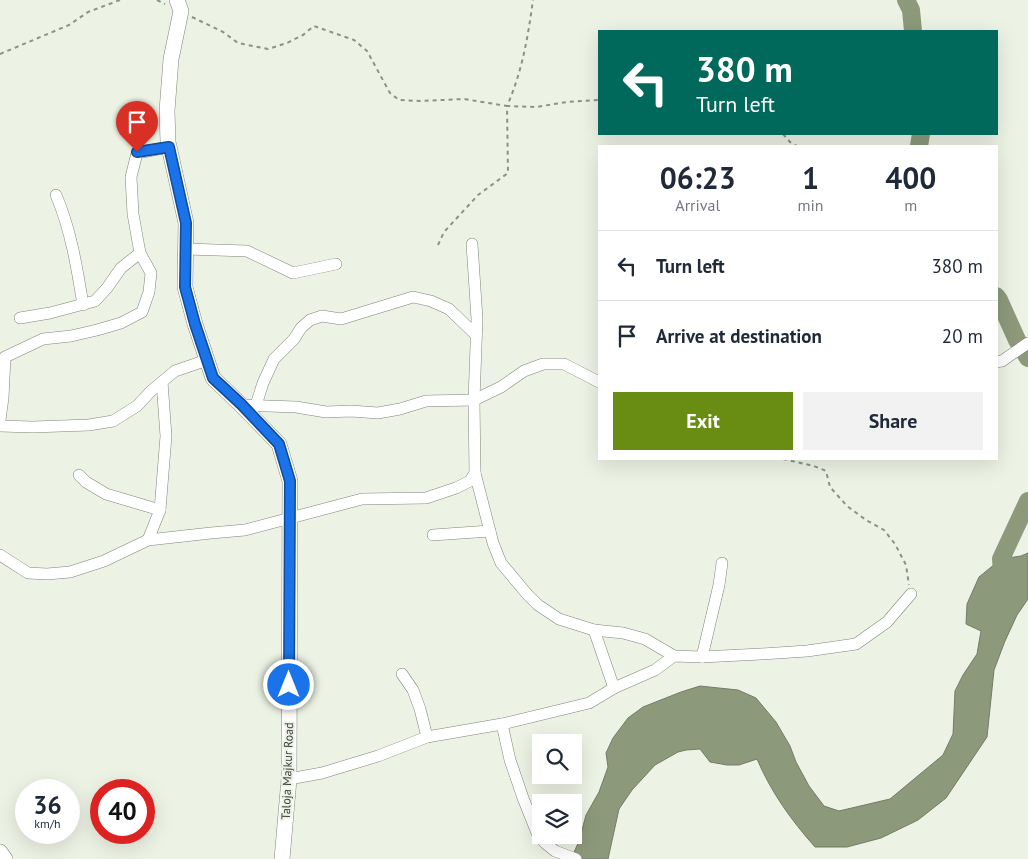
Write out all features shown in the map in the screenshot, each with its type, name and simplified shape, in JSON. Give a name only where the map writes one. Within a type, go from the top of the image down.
[{"type":"street","name":"Taloja Majkur Road","points":[[179,6],[169,73],[167,111],[169,147],[186,223],[185,287],[213,378],[249,405],[279,444],[290,481],[288,779],[282,859]]},
{"type":"street","points":[[0,420],[5,357],[43,339],[71,336],[97,330],[122,323],[142,312],[149,292],[151,273],[140,253],[133,214],[131,177],[137,152],[169,147]]},
{"type":"street","points":[[56,195],[78,271],[83,305]]},
{"type":"street","points":[[472,244],[477,319],[474,400],[475,473],[493,543],[501,563],[538,605],[559,619],[594,630],[623,633],[645,639],[674,656],[702,657],[798,651],[856,644],[887,622],[911,594]]},
{"type":"street","points":[[186,249],[247,251],[293,273],[336,264]]},
{"type":"street","points":[[20,318],[50,313],[95,301],[121,268],[140,253]]},
{"type":"street","points":[[249,405],[263,383],[274,359],[294,339],[301,328],[310,320],[322,316],[341,319],[413,297],[431,301],[449,309],[476,335]]},
{"type":"street","points":[[999,361],[1028,343]]},
{"type":"street","points":[[0,426],[89,425],[114,421],[137,406],[175,371],[207,360]]},
{"type":"street","points":[[249,405],[296,407],[326,412],[378,413],[426,402],[474,400],[501,387],[524,371],[543,364],[564,364],[598,381]]},
{"type":"street","points":[[148,540],[160,510],[166,436],[162,382]]},
{"type":"street","points":[[0,555],[28,573],[70,572],[104,561],[148,540],[245,530],[362,499],[426,498],[470,481],[475,473]]},
{"type":"street","points":[[79,475],[86,482],[106,494],[160,510]]},
{"type":"street","points":[[433,535],[490,531]]},
{"type":"street","points":[[702,657],[719,585],[722,563]]},
{"type":"street","points":[[594,630],[614,688]]},
{"type":"street","points":[[288,779],[322,773],[378,756],[427,737],[502,724],[589,703],[614,688],[655,670],[674,656]]},
{"type":"street","points":[[402,674],[413,690],[427,737]]},
{"type":"street","points":[[502,724],[510,760],[526,807],[537,832],[544,843],[555,851],[576,859]]},
{"type":"street","points":[[0,852],[5,859]]},
{"type":"path","points":[[0,54],[69,25],[88,12],[120,0]]},
{"type":"path","points":[[438,245],[444,232],[478,195],[508,173],[506,106],[516,86],[533,0]]},
{"type":"path","points":[[179,6],[238,43],[268,49],[287,43],[303,35],[314,26],[354,40],[367,51],[390,93],[399,100],[464,99],[506,106],[536,107],[567,102],[598,100]]},
{"type":"path","points":[[784,135],[795,145]]},
{"type":"path","points":[[787,460],[814,466],[826,471],[830,487],[847,506],[884,530],[895,544],[906,565],[911,594]]},
{"type":"shaded area","points":[[1028,553],[1028,599],[1017,615],[994,670],[987,737],[946,798],[918,820],[881,838],[847,847],[815,847],[782,805],[757,759],[739,765],[727,765],[710,762],[700,749],[686,750],[678,752],[655,765],[632,790],[619,809],[608,859],[571,859],[578,844],[582,844],[582,830],[586,815],[599,792],[608,767],[606,753],[613,738],[628,718],[643,707],[700,686],[738,690],[756,698],[776,722],[809,786],[824,806],[839,811],[890,799],[943,755],[953,734],[955,691],[977,654],[981,631],[966,624],[967,604],[979,577],[1001,559]]},
{"type":"waterway","points":[[906,0],[911,10],[913,30]]},
{"type":"waterway","points":[[919,145],[921,135]]},
{"type":"waterway","points":[[998,299],[1017,340],[1028,358]]},
{"type":"waterway","points":[[1003,582],[1001,559],[1028,501]]},
{"type":"route","points":[[137,152],[169,147],[186,223],[185,287],[213,378],[279,444],[290,481],[289,685]]}]
